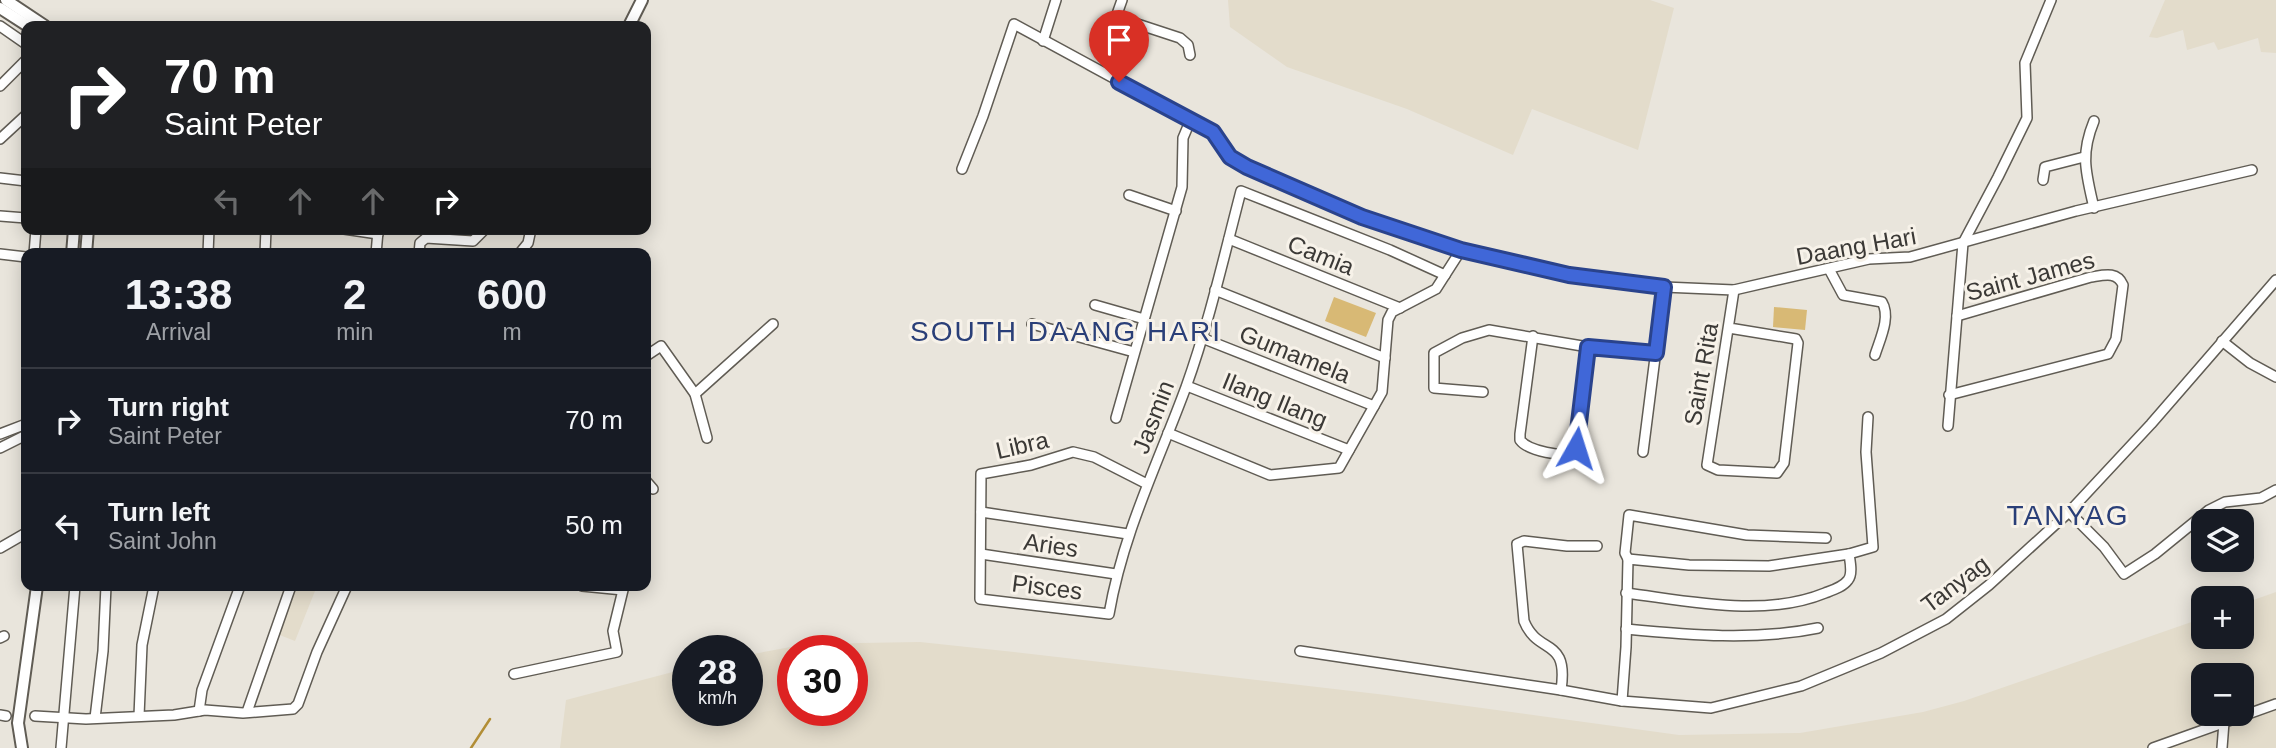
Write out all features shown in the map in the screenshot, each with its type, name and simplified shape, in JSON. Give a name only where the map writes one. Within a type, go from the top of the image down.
[{"type":"street","points":[[6,0],[38,21]]},
{"type":"street","points":[[632,21],[642,0]]},
{"type":"street","points":[[1043,41],[1056,0]]},
{"type":"street","points":[[1122,0],[1116,17],[1180,38],[1188,45],[1190,55]]},
{"type":"street","points":[[1948,426],[1963,243],[2027,118],[2025,63],[2051,0]]},
{"type":"street","points":[[0,8],[21,22]]},
{"type":"street","name":"Daang Hari","points":[[962,169],[1014,24],[1213,132],[1230,157],[1247,167],[1362,217],[1461,250],[1569,275],[1664,287],[1734,290],[1869,259],[1910,257],[2094,208],[2252,170]]},
{"type":"street","points":[[0,26],[21,41]]},
{"type":"street","points":[[0,86],[21,65]]},
{"type":"street","points":[[1116,418],[1175,211],[1184,175],[1183,138],[1191,119]]},
{"type":"street","points":[[0,139],[21,120]]},
{"type":"street","points":[[2094,121],[2084,158],[2094,208]]},
{"type":"street","points":[[2043,180],[2045,167],[2084,158]]},
{"type":"street","points":[[0,178],[21,180]]},
{"type":"street","name":"Jasmin","points":[[1109,614],[1116,574],[1128,534],[1202,338],[1241,191],[1390,250],[1445,275]]},
{"type":"street","points":[[1129,195],[1175,211]]},
{"type":"street","points":[[0,216],[21,218]]},
{"type":"street","points":[[420,248],[425,238],[473,241],[479,235]]},
{"type":"street","name":"Camia","points":[[1229,239],[1400,308]]},
{"type":"street","points":[[1168,433],[1270,475],[1339,468],[1382,392],[1388,320],[1392,312],[1436,289],[1461,250]]},
{"type":"street","points":[[0,254],[21,256]]},
{"type":"street","points":[[1829,269],[1843,295],[1882,302],[1885,306],[1886,318],[1875,355]]},
{"type":"street","name":"Saint James","points":[[1949,395],[2108,354],[2116,339],[2123,285],[2120,279],[2113,275],[2091,277],[1957,316]]},
{"type":"street","name":"Tanyag","points":[[1300,650],[1626,702],[1710,708],[1801,686],[1881,653],[1947,619],[1989,585],[2070,512],[2151,424],[2276,280]]},
{"type":"street","points":[[1643,452],[1664,287]]},
{"type":"street","points":[[1215,290],[1385,358]]},
{"type":"street","name":"Saint Rita","points":[[1728,328],[1796,339],[1798,343],[1782,467],[1777,473],[1718,470],[1707,466],[1714,406],[1734,290]]},
{"type":"street","points":[[1095,305],[1144,319]]},
{"type":"street","points":[[695,394],[774,324]]},
{"type":"street","points":[[1032,324],[1134,352]]},
{"type":"street","points":[[1483,392],[1434,388],[1434,352],[1462,338],[1489,330],[1588,347],[1656,353]]},
{"type":"street","points":[[1533,336],[1520,434],[1520,440],[1528,448],[1568,455],[1575,452],[1588,347]]},
{"type":"street","name":"Gumamela","points":[[1202,338],[1374,406]]},
{"type":"street","points":[[2222,341],[2250,363],[2276,377]]},
{"type":"street","points":[[651,353],[661,346],[695,394],[707,438]]},
{"type":"street","name":"Ilang Ilang","points":[[1186,386],[1349,450]]},
{"type":"street","points":[[1628,559],[1689,565],[1769,566],[1849,554],[1873,547],[1866,452],[1868,417]]},
{"type":"street","points":[[0,434],[21,426]]},
{"type":"street","points":[[0,448],[21,438]]},
{"type":"street","name":"Libra","points":[[980,599],[981,474],[1031,465],[1073,452],[1094,457],[1147,484]]},
{"type":"street","points":[[2070,512],[2104,547],[2124,574],[2155,554],[2209,510],[2225,502],[2261,498],[2276,490]]},
{"type":"street","points":[[981,512],[1128,534]]},
{"type":"street","points":[[1626,702],[1628,559],[1625,553],[1629,515],[1740,534],[1826,538]]},
{"type":"street","points":[[0,548],[21,536]]},
{"type":"street","points":[[1561,690],[1563,665],[1558,653],[1535,637],[1524,621],[1517,544],[1524,541],[1597,546]]},
{"type":"street","name":"Aries","points":[[981,554],[1116,574]]},
{"type":"street","points":[[1626,593],[1757,606],[1805,601],[1849,580],[1849,554]]},
{"type":"street","points":[[22,748],[18,723],[36,591]]},
{"type":"street","points":[[61,748],[75,591]]},
{"type":"street","points":[[95,718],[103,651],[106,591]]},
{"type":"street","points":[[139,716],[142,645],[153,591]]},
{"type":"street","points":[[199,711],[202,690],[238,591]]},
{"type":"street","points":[[247,712],[289,591]]},
{"type":"street","points":[[35,716],[95,718],[199,711],[293,709],[298,704],[317,652],[345,591]]},
{"type":"street","points":[[514,674],[617,652],[613,631],[624,591]]},
{"type":"street","name":"Pisces","points":[[980,599],[1109,614]]},
{"type":"street","points":[[1626,629],[1711,636],[1759,636],[1787,635],[1818,628]]},
{"type":"street","points":[[2254,712],[2276,704]]},
{"type":"street","points":[[2153,748],[2213,726]]},
{"type":"street","points":[[2222,748],[2224,726]]},
{"type":"shaded area","points":[[1228,0],[1650,0],[1674,8],[1638,150],[1532,109],[1513,155],[1407,109],[1287,67],[1230,27]]},
{"type":"shaded area","points":[[2165,0],[2276,0],[2276,53],[2261,52],[2258,38],[2218,50],[2214,42],[2187,50],[2183,30],[2157,38],[2149,37]]},
{"type":"shaded area","points":[[1334,297],[1376,313],[1366,337],[1325,321]]},
{"type":"shaded area","points":[[1774,307],[1807,310],[1805,330],[1773,327]]},
{"type":"shaded area","points":[[295,591],[315,591],[295,641],[277,634]]},
{"type":"shaded area","points":[[2276,592],[2276,748],[560,748],[566,700],[672,672],[672,726],[763,726],[763,652],[777,649],[777,726],[868,726],[868,643],[920,642],[1014,652],[1386,695],[1679,735],[1800,733],[1923,712],[1964,701],[2191,622],[2191,649],[2254,649],[2254,600]]},
{"type":"waterway","points":[[471,748],[490,719]]},
{"type":"district","name":"SOUTH DAANG HARI","points":[[1066,331]]},
{"type":"district","name":"TANYAG","points":[[2068,515]]},
{"type":"route","points":[[1119,82],[1213,132],[1230,157],[1247,167],[1401,232],[1461,250],[1569,275],[1664,287],[1656,353],[1588,347],[1576,448]]}]
